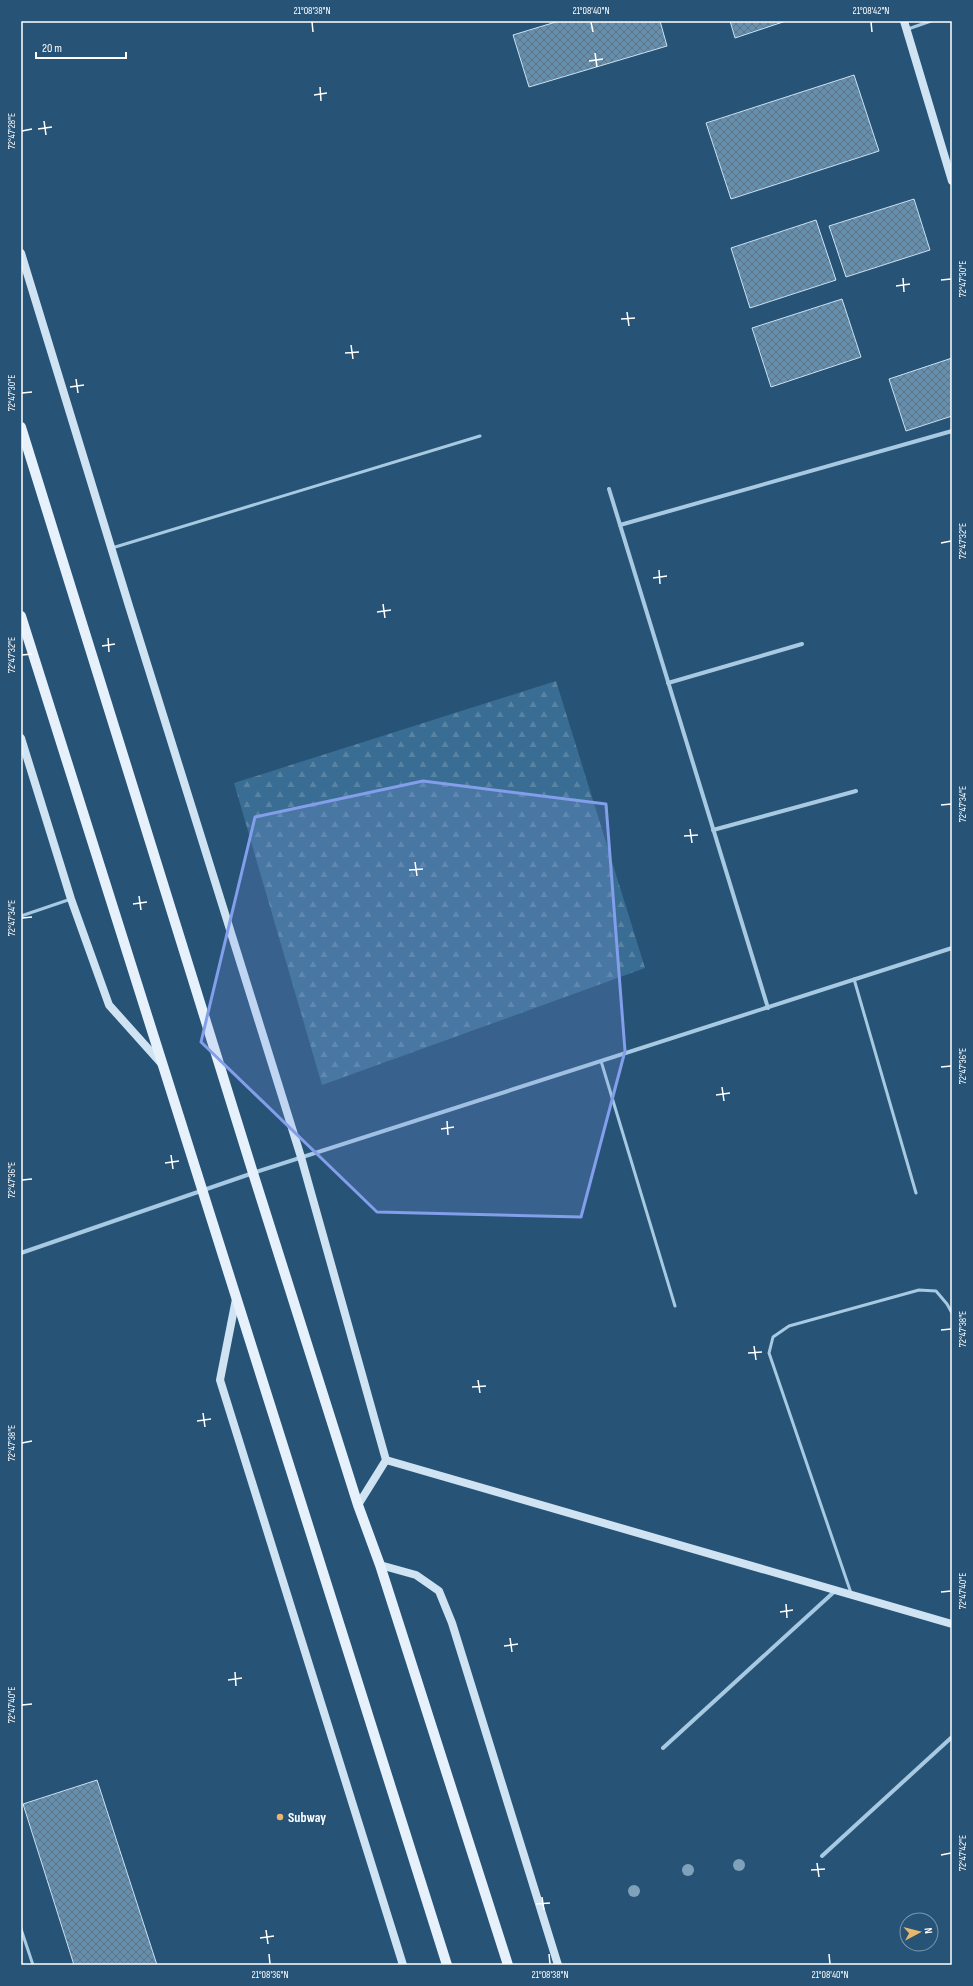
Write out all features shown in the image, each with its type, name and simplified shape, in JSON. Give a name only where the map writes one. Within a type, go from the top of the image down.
[{"type":"main road","points":[[21,426],[253,1173],[358,1505],[380,1565],[508,1965]]},
{"type":"main road","points":[[21,616],[447,1965]]},
{"type":"street","points":[[904,21],[952,180]]},
{"type":"street","points":[[21,253],[111,548],[301,1157],[386,1460],[358,1505]]},
{"type":"street","points":[[620,525],[952,432]]},
{"type":"street","points":[[609,489],[768,1008]]},
{"type":"street","points":[[668,683],[802,644]]},
{"type":"street","points":[[21,738],[71,899],[109,1005],[162,1063]]},
{"type":"street","points":[[713,830],[856,791]]},
{"type":"street","points":[[21,1253],[301,1157],[952,948]]},
{"type":"street","points":[[236,1299],[220,1380],[403,1965]]},
{"type":"street","points":[[386,1460],[952,1624]]},
{"type":"street","points":[[380,1565],[416,1575],[440,1591],[452,1623],[558,1965]]},
{"type":"street","points":[[663,1748],[836,1590]]},
{"type":"street","points":[[822,1856],[952,1737]]},
{"type":"lane","points":[[907,30],[931,21]]},
{"type":"lane","points":[[111,548],[480,436]]},
{"type":"lane","points":[[21,916],[71,899]]},
{"type":"lane","points":[[854,979],[916,1193]]},
{"type":"lane","points":[[601,1061],[675,1306]]},
{"type":"lane","points":[[852,1595],[769,1353],[773,1337],[789,1326],[919,1290],[936,1291],[947,1304],[952,1313]]},
{"type":"lane","points":[[21,1929],[33,1965]]},
{"type":"highlighted area","points":[[423,781],[606,804],[625,1051],[581,1217],[377,1212],[201,1042],[255,817]]},
{"type":"green space","points":[[556,681],[645,968],[322,1085],[234,783]]},
{"type":"building","points":[[559,21],[660,21],[667,46],[529,87],[513,35]]},
{"type":"building","points":[[730,21],[786,21],[735,38]]},
{"type":"building","points":[[854,75],[879,151],[731,199],[706,123]]},
{"type":"building","points":[[914,199],[930,250],[846,277],[829,226]]},
{"type":"building","points":[[816,220],[836,280],[750,308],[731,248]]},
{"type":"building","points":[[842,299],[861,357],[771,387],[752,328]]},
{"type":"building","points":[[952,358],[952,416],[906,431],[889,379]]},
{"type":"building","points":[[97,1780],[157,1965],[74,1965],[23,1804]]},
{"type":"place","name":"Subway","points":[[280,1817]]}]
